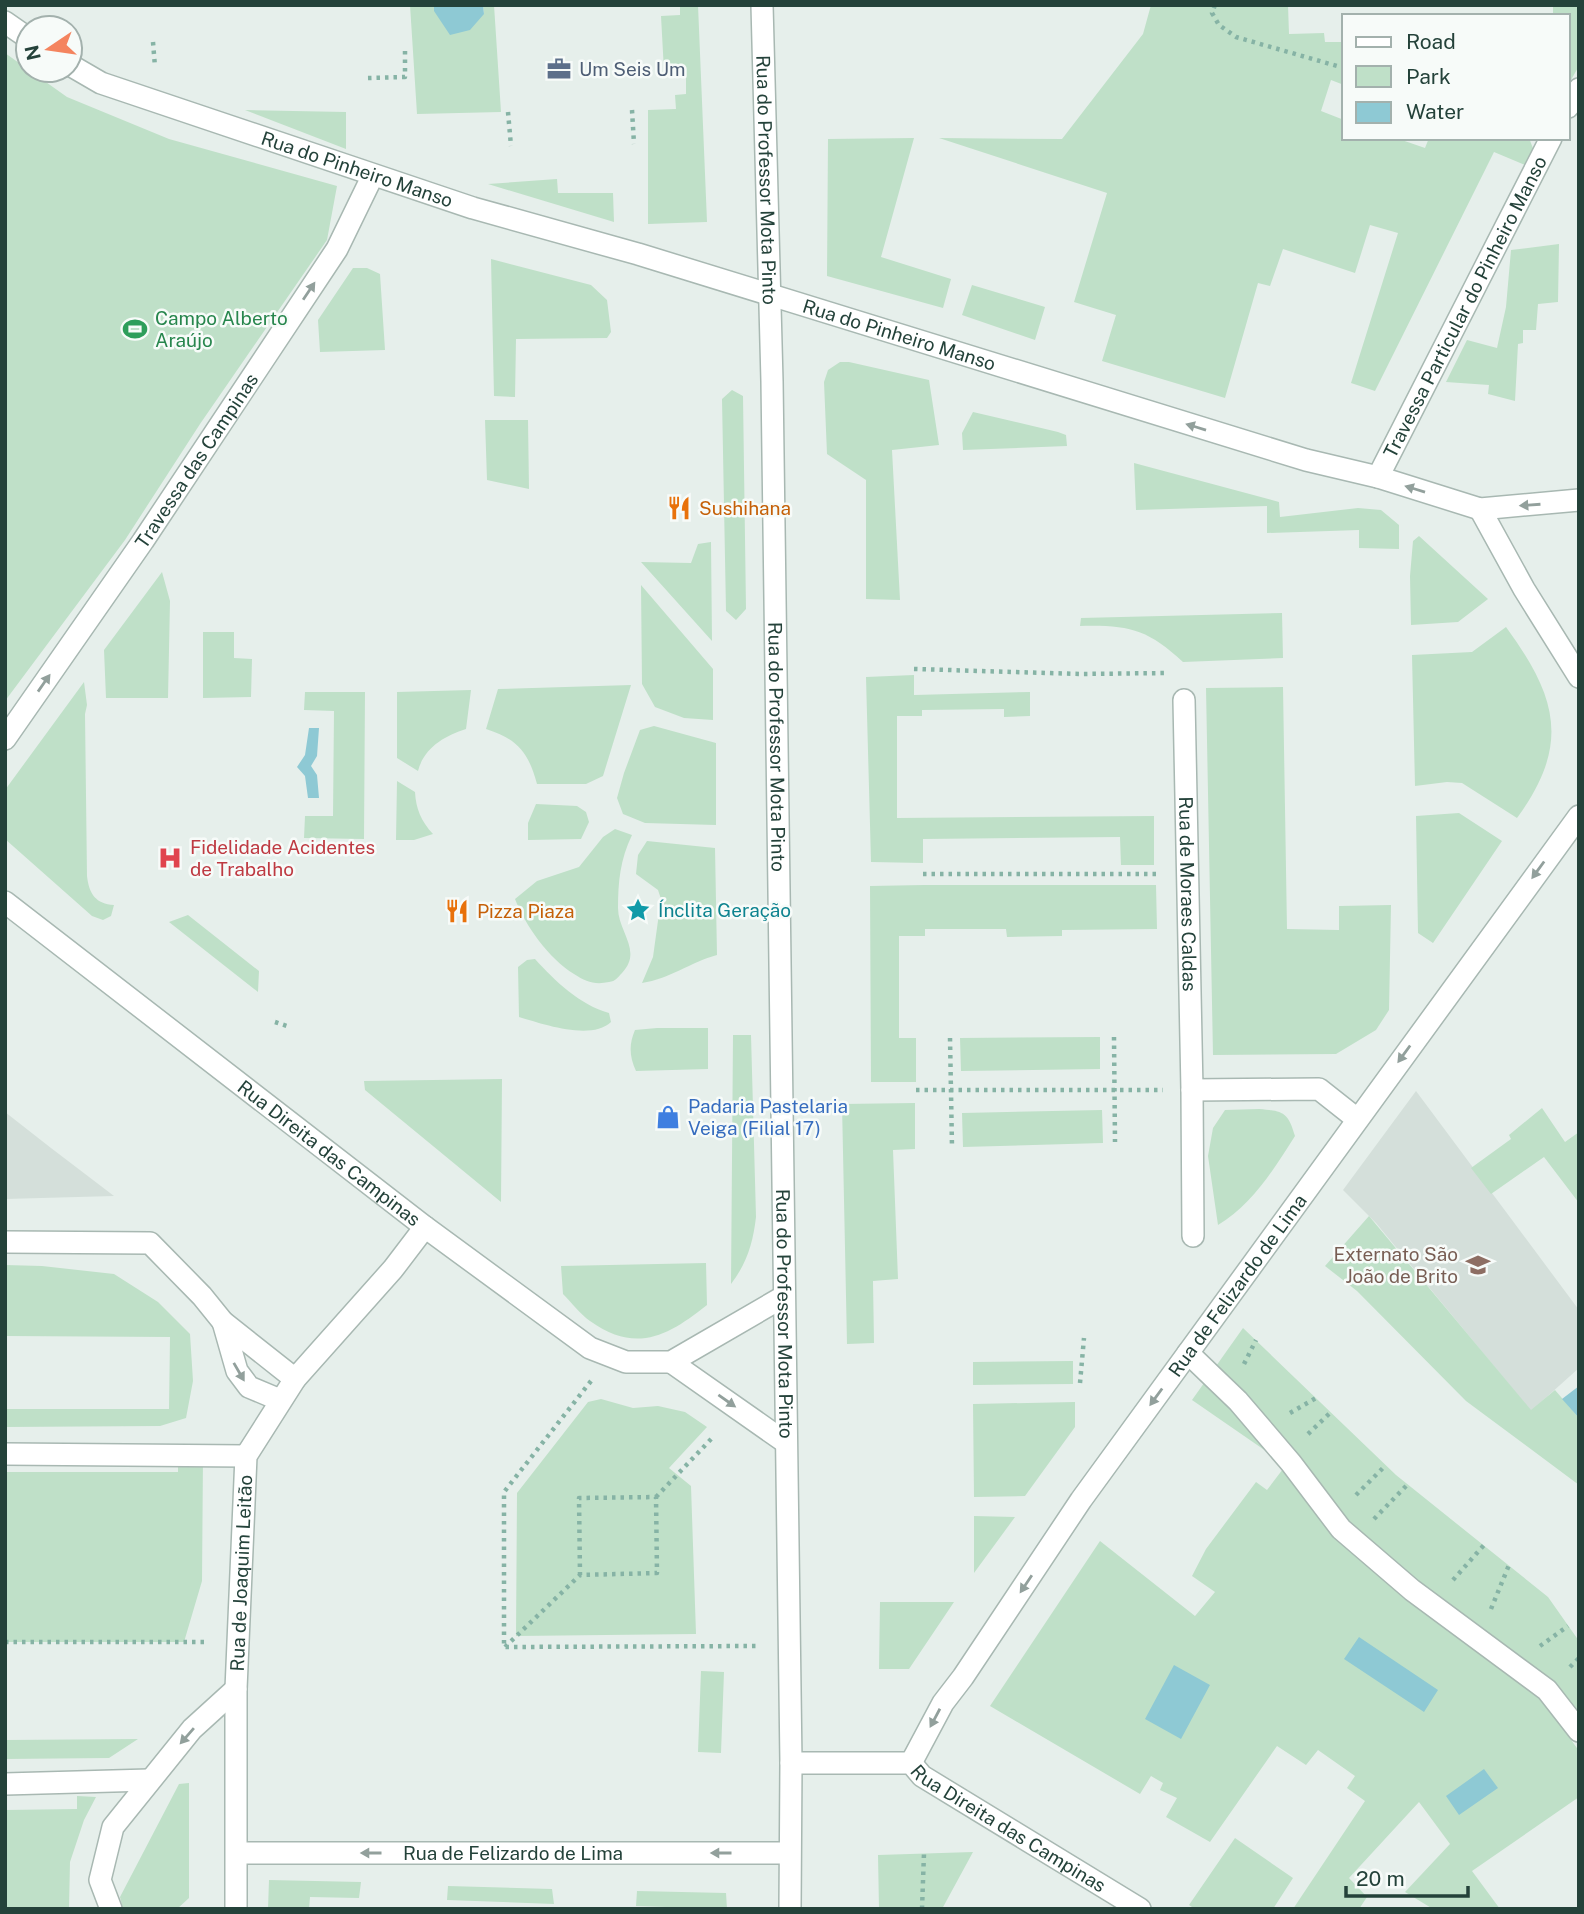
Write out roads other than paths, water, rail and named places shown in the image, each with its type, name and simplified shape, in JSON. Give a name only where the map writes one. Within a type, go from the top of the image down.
[{"type":"street","name":"Rua do Professor Mota Pinto","points":[[762,5],[770,296],[790,1909]]},
{"type":"street","name":"Rua do Pinheiro Manso","points":[[84,73],[101,83],[473,208],[638,254],[1306,460],[1378,477],[1480,509],[1579,500]]},
{"type":"street","name":"Travessa Particular do Pinheiro Manso","points":[[1378,477],[1550,140]]},
{"type":"street","name":"Travessa das Campinas","points":[[5,739],[143,541],[337,249],[373,175]]},
{"type":"street","points":[[1480,509],[1524,589],[1579,677]]},
{"type":"street","name":"Rua de Moraes Caldas","points":[[1184,700],[1193,1236]]},
{"type":"street","name":"Rua de Felizardo de Lima","points":[[911,1763],[943,1703],[964,1677],[1081,1500],[1579,816]]},
{"type":"street","name":"Rua Direita das Campinas","points":[[5,902],[425,1227],[590,1348],[626,1362],[671,1362]]},
{"type":"street","points":[[1192,1090],[1319,1089],[1357,1119]]},
{"type":"street","points":[[5,1454],[246,1456],[295,1379],[393,1269],[425,1227]]},
{"type":"street","points":[[5,1242],[150,1243],[202,1296],[223,1322],[295,1379]]},
{"type":"street","points":[[783,1297],[671,1362],[785,1442]]},
{"type":"street","points":[[223,1322],[237,1371],[249,1387],[281,1400]]},
{"type":"street","points":[[1188,1353],[1238,1401],[1291,1463],[1332,1517],[1354,1540],[1431,1604],[1547,1690],[1579,1731]]},
{"type":"street","name":"Rua de Joaquim Leitão","points":[[236,1909],[236,1689],[246,1456]]},
{"type":"street","name":"Rua de Joaquim Leitão","points":[[111,1909],[100,1880],[113,1828],[192,1729],[236,1689]]},
{"type":"street","name":"Rua Direita das Campinas","points":[[790,1763],[911,1763],[922,1776],[1140,1909]]},
{"type":"street","points":[[5,1784],[149,1780]]},
{"type":"street","name":"Rua de Felizardo de Lima","points":[[238,1853],[789,1853]]},
{"type":"water","points":[[434,5],[483,5],[484,14],[470,30],[450,35],[434,11]]},
{"type":"water","points":[[309,728],[319,728],[317,756],[311,766],[317,775],[319,798],[308,798],[305,776],[297,767],[305,755]]},
{"type":"water","points":[[1579,1386],[1579,1418],[1562,1399]]},
{"type":"water","points":[[1359,1637],[1438,1690],[1424,1712],[1344,1659]]},
{"type":"water","points":[[1174,1665],[1210,1685],[1181,1739],[1145,1719]]},
{"type":"water","points":[[1484,1769],[1498,1788],[1459,1815],[1446,1796]]},
{"type":"place","name":"Um Seis Um","points":[[559,69]]},
{"type":"place","name":"Campo Alberto Araújo","points":[[135,329]]},
{"type":"place","name":"Sushihana","points":[[679,508]]},
{"type":"place","name":"Fidelidade Acidentes de Trabalho","points":[[170,858]]},
{"type":"place","name":"Ínclita Geração","points":[[638,910]]},
{"type":"place","name":"Pizza Piaza","points":[[457,911]]},
{"type":"place","name":"Padaria Pastelaria Veiga (Filial 17)","points":[[668,1117]]},
{"type":"place","name":"Externato São João de Brito","points":[[1478,1265]]}]
